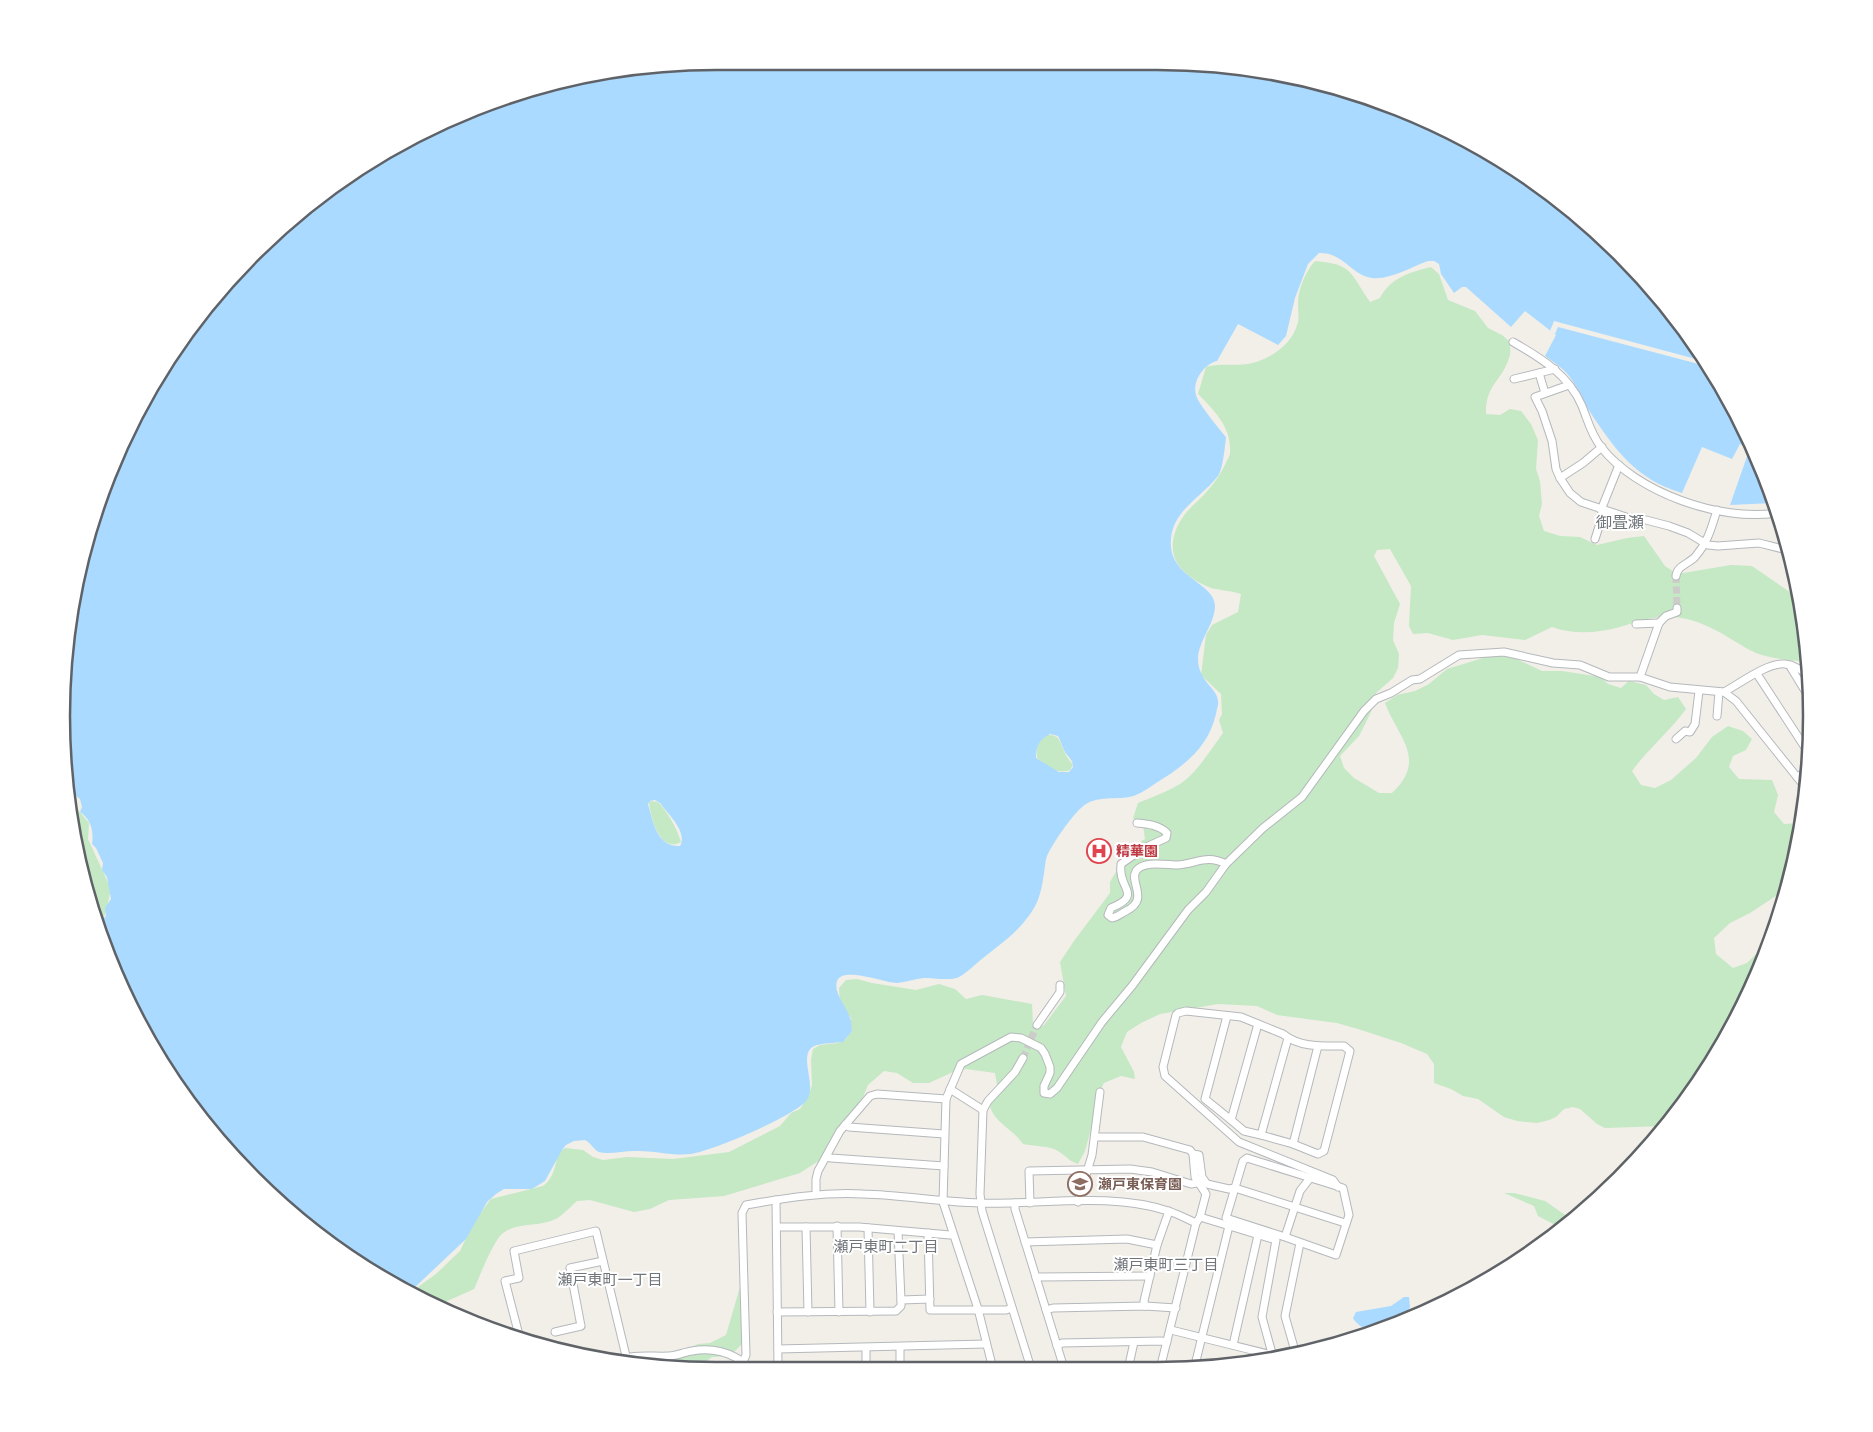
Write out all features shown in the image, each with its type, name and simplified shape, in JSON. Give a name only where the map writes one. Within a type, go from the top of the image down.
[{"type":"street","points":[[1514,342],[1540,357],[1564,377],[1581,404],[1590,431],[1618,465],[1634,478],[1662,492],[1717,510],[1740,515],[1760,516],[1771,514]]},
{"type":"street","points":[[1514,379],[1555,369]]},
{"type":"street","points":[[1539,373],[1545,393]]},
{"type":"street","points":[[1569,385],[1534,398],[1542,411],[1552,441],[1556,468],[1560,478],[1570,493],[1581,502],[1629,518],[1669,526],[1688,533],[1706,543],[1718,546],[1759,543],[1781,548]]},
{"type":"street","points":[[1560,478],[1583,463],[1602,447]]},
{"type":"street","points":[[1595,539],[1602,510],[1618,465]]},
{"type":"street","points":[[1676,576],[1677,570],[1693,559],[1706,543],[1717,510]]},
{"type":"street","points":[[1640,677],[1659,623],[1666,616],[1677,612],[1677,608]]},
{"type":"street","points":[[1636,624],[1659,623]]},
{"type":"street","points":[[991,1362],[978,1309],[943,1202],[946,1099],[962,1064],[1011,1037],[1021,1038],[1041,1048],[1050,1067],[1050,1073],[1044,1086],[1044,1093],[1050,1094],[1054,1091],[1102,1022],[1132,986],[1188,910],[1206,892],[1226,864],[1270,822],[1292,807],[1302,797],[1364,711],[1376,699],[1391,693],[1412,680],[1420,679],[1459,655],[1504,652],[1553,663],[1580,665],[1608,677],[1640,677],[1670,687],[1699,691],[1722,692],[1767,668],[1782,664],[1802,670]]},
{"type":"street","points":[[1791,666],[1802,686]]},
{"type":"street","points":[[1757,674],[1802,743]]},
{"type":"street","points":[[1676,739],[1685,731],[1690,732],[1695,724],[1699,691]]},
{"type":"street","points":[[1716,716],[1722,692]]},
{"type":"street","points":[[1722,692],[1736,701],[1799,780]]},
{"type":"street","points":[[1137,823],[1151,824],[1161,828],[1166,833],[1166,838],[1144,848],[1121,864],[1120,876],[1128,897],[1124,903],[1111,908],[1108,915],[1112,918],[1118,917],[1130,910],[1136,903],[1138,893],[1135,874],[1136,870],[1142,866],[1164,863],[1179,865],[1207,859],[1226,864]]},
{"type":"street","points":[[1037,1025],[1061,990],[1060,985]]},
{"type":"street","points":[[1227,1016],[1205,1099],[1244,1130],[1293,1144],[1318,1154],[1324,1151],[1350,1051],[1344,1046],[1304,1044],[1241,1017],[1186,1011],[1176,1015],[1163,1068],[1165,1076],[1239,1142],[1333,1180],[1338,1186]]},
{"type":"street","points":[[1231,1120],[1258,1024]]},
{"type":"street","points":[[1262,1135],[1288,1038]]},
{"type":"street","points":[[1293,1144],[1318,1046]]},
{"type":"street","points":[[1023,1058],[1016,1072],[988,1101],[983,1110],[981,1203],[1029,1362]]},
{"type":"street","points":[[950,1089],[983,1110]]},
{"type":"street","points":[[1078,1202],[1088,1170],[1095,1137],[1100,1092]]},
{"type":"street","points":[[816,1194],[816,1179],[826,1156],[845,1125],[870,1096],[877,1094],[946,1099]]},
{"type":"street","points":[[845,1125],[849,1127],[944,1134]]},
{"type":"street","points":[[1095,1137],[1143,1137],[1190,1150],[1193,1154],[1199,1155],[1202,1176],[1207,1184],[1229,1189],[1235,1188],[1345,1222]]},
{"type":"street","points":[[1163,1362],[1206,1194],[1195,1178],[1193,1154]]},
{"type":"street","points":[[826,1156],[831,1158],[944,1166]]},
{"type":"street","points":[[1247,1158],[1310,1178],[1343,1188],[1349,1215],[1345,1222],[1336,1255],[1226,1218],[1243,1160],[1247,1158]]},
{"type":"street","points":[[1030,1203],[1029,1171],[1130,1169],[1152,1172],[1191,1184],[1197,1183]]},
{"type":"street","points":[[1286,1237],[1300,1191],[1310,1178]]},
{"type":"street","points":[[745,1362],[742,1213],[746,1205],[816,1194],[861,1194],[943,1202],[1135,1204],[1229,1226],[1276,1240],[1262,1317],[1271,1352]]},
{"type":"street","points":[[776,1200],[778,1362]]},
{"type":"street","points":[[1014,1203],[1062,1362]]},
{"type":"street","points":[[1144,1306],[1157,1245],[1169,1211]]},
{"type":"street","points":[[777,1227],[837,1226],[953,1234]]},
{"type":"street","points":[[837,1226],[839,1312]]},
{"type":"street","points":[[1196,1361],[1229,1226]]},
{"type":"street","points":[[806,1227],[808,1312]]},
{"type":"street","points":[[868,1228],[870,1312]]},
{"type":"street","points":[[518,1331],[505,1281],[519,1278],[514,1251],[596,1231],[626,1355]]},
{"type":"street","points":[[777,1312],[896,1311],[900,1306],[901,1300],[898,1231]]},
{"type":"street","points":[[928,1233],[930,1310],[1006,1310],[1012,1308]]},
{"type":"street","points":[[1233,1345],[1258,1235]]},
{"type":"street","points":[[1025,1242],[1127,1239],[1157,1245]]},
{"type":"street","points":[[1294,1347],[1285,1316],[1300,1242]]},
{"type":"street","points":[[555,1332],[581,1326],[570,1268],[603,1261]]},
{"type":"street","points":[[1036,1278],[1150,1276]]},
{"type":"street","points":[[901,1300],[930,1299]]},
{"type":"street","points":[[1046,1310],[1053,1308],[1144,1306],[1176,1308]]},
{"type":"street","points":[[1171,1330],[1262,1353]]},
{"type":"street","points":[[1130,1362],[1134,1342]]},
{"type":"street","points":[[1057,1346],[1062,1343],[1167,1342]]},
{"type":"street","points":[[778,1349],[986,1344]]},
{"type":"street","points":[[900,1347],[900,1362]]},
{"type":"street","points":[[866,1348],[866,1362]]},
{"type":"street","points":[[632,1356],[672,1356],[707,1349],[722,1351],[741,1362]]},
{"type":"green space","points":[[1315,261],[1327,262],[1344,268],[1354,277],[1370,302],[1380,298],[1389,285],[1401,277],[1431,267],[1439,274],[1448,300],[1475,311],[1488,328],[1502,335],[1510,342],[1510,356],[1488,396],[1486,414],[1500,415],[1510,409],[1521,411],[1531,424],[1538,440],[1536,469],[1540,481],[1542,504],[1539,516],[1544,531],[1560,536],[1580,537],[1597,545],[1644,536],[1665,566],[1677,574],[1731,565],[1752,566],[1791,593],[1800,661],[1774,658],[1756,653],[1696,621],[1662,617],[1650,618],[1594,632],[1569,631],[1552,627],[1525,640],[1482,635],[1453,640],[1428,633],[1413,634],[1409,626],[1411,586],[1390,549],[1377,550],[1374,556],[1400,604],[1394,623],[1393,640],[1399,654],[1398,668],[1393,678],[1376,693],[1371,712],[1359,736],[1340,756],[1344,768],[1354,778],[1379,793],[1392,793],[1403,781],[1408,770],[1409,759],[1407,748],[1385,703],[1397,695],[1415,691],[1429,684],[1447,669],[1480,659],[1495,651],[1542,671],[1562,671],[1601,677],[1608,684],[1621,688],[1629,681],[1646,685],[1654,694],[1664,700],[1678,697],[1686,709],[1632,771],[1641,785],[1655,788],[1671,780],[1696,758],[1712,737],[1728,726],[1743,731],[1752,739],[1746,750],[1733,756],[1729,767],[1739,779],[1772,780],[1778,795],[1774,812],[1784,824],[1794,823],[1781,883],[1778,895],[1750,913],[1730,923],[1714,938],[1716,954],[1733,968],[1747,963],[1758,952],[1736,1002],[1716,1039],[1694,1075],[1656,1126],[1605,1128],[1597,1124],[1580,1109],[1573,1107],[1564,1109],[1556,1117],[1537,1123],[1517,1121],[1504,1117],[1478,1099],[1463,1096],[1434,1083],[1434,1064],[1427,1054],[1401,1043],[1337,1023],[1277,1015],[1257,1006],[1218,1004],[1160,1014],[1127,1032],[1121,1047],[1134,1072],[1135,1079],[1121,1076],[1104,1083],[1097,1096],[1097,1107],[1085,1151],[1078,1164],[1055,1149],[1023,1144],[996,1118],[990,1107],[998,1090],[995,1073],[966,1069],[953,1072],[929,1083],[913,1083],[897,1073],[884,1071],[868,1085],[863,1097],[820,1160],[800,1173],[724,1196],[669,1200],[650,1209],[634,1212],[590,1200],[577,1201],[562,1215],[553,1220],[516,1227],[503,1233],[491,1251],[474,1289],[445,1302],[417,1288],[436,1274],[460,1251],[475,1220],[491,1199],[543,1186],[552,1176],[558,1153],[565,1148],[583,1150],[593,1157],[603,1160],[627,1157],[673,1159],[729,1152],[780,1126],[791,1113],[800,1109],[809,1095],[812,1085],[811,1060],[813,1049],[820,1045],[838,1043],[846,1039],[851,1031],[851,1018],[840,1004],[839,988],[846,980],[857,979],[916,990],[939,984],[955,989],[966,999],[982,995],[1032,1004],[1033,1025],[1038,1028],[1044,1025],[1066,996],[1060,962],[1110,893],[1110,882],[1130,848],[1145,839],[1143,825],[1133,818],[1138,803],[1170,790],[1186,780],[1223,733],[1219,720],[1222,714],[1221,694],[1201,675],[1206,635],[1212,625],[1238,612],[1241,594],[1211,588],[1186,574],[1176,561],[1173,547],[1173,540],[1181,520],[1214,483],[1230,454],[1228,435],[1221,420],[1198,394],[1206,367],[1253,363],[1272,355],[1288,341],[1298,322],[1298,298],[1301,286]]},
{"type":"green space","points":[[1047,735],[1057,737],[1073,765],[1070,770],[1056,771],[1037,758],[1038,745]]},
{"type":"green space","points":[[649,801],[658,802],[662,807],[672,821],[681,842],[667,843],[662,839],[651,816]]},
{"type":"green space","points":[[77,807],[89,823],[88,839],[111,889],[103,920],[82,842]]},
{"type":"green space","points":[[1504,1193],[1514,1193],[1545,1201],[1566,1216],[1555,1225],[1538,1216],[1534,1206]]},
{"type":"green space","points":[[740,1287],[744,1330],[741,1345],[730,1356],[712,1357],[705,1362],[670,1361],[680,1356],[683,1351],[698,1344],[710,1343],[726,1335]]},
{"type":"water","points":[[716,70],[1199,71],[1283,82],[1365,104],[1404,119],[1480,157],[1550,203],[1583,230],[1643,290],[1670,323],[1716,393],[1743,445],[1740,444],[1732,459],[1702,447],[1682,493],[1666,487],[1640,472],[1618,451],[1590,412],[1569,376],[1545,356],[1556,335],[1525,311],[1511,327],[1466,287],[1462,287],[1454,293],[1441,274],[1439,264],[1434,261],[1428,261],[1386,277],[1372,278],[1358,273],[1334,256],[1319,253],[1308,264],[1295,298],[1286,336],[1278,345],[1238,324],[1217,361],[1204,369],[1197,379],[1195,390],[1197,399],[1226,437],[1220,473],[1189,504],[1177,520],[1171,539],[1172,552],[1176,563],[1208,591],[1215,607],[1198,658],[1201,673],[1217,696],[1218,704],[1207,737],[1194,755],[1176,770],[1139,794],[1122,798],[1100,799],[1087,803],[1081,808],[1062,831],[1047,856],[1040,894],[1029,916],[1007,939],[961,976],[952,979],[924,978],[897,983],[855,975],[841,977],[837,981],[836,986],[851,1020],[852,1031],[843,1042],[820,1044],[811,1048],[807,1061],[810,1093],[807,1100],[799,1107],[752,1132],[716,1147],[691,1154],[641,1151],[603,1153],[597,1151],[585,1140],[574,1141],[566,1145],[562,1150],[545,1181],[532,1189],[504,1189],[487,1202],[466,1239],[415,1287],[357,1253],[290,1202],[230,1142],[179,1075],[137,1002],[104,924],[103,919],[106,916],[105,908],[111,899],[107,877],[102,870],[103,863],[92,844],[91,826],[87,818],[80,812],[82,807],[80,799],[75,795],[71,758],[71,674],[82,590],[92,549],[104,508],[137,430],[179,357],[203,323],[259,259],[290,230],[357,179],[430,137],[469,119],[508,104],[590,82],[674,71]],"holes":[[[1050,734],[1058,736],[1065,752],[1072,761],[1073,767],[1069,772],[1059,772],[1036,758],[1039,744],[1043,739]],[[655,800],[660,803],[679,829],[682,841],[680,846],[666,842],[657,832],[648,804],[650,801]]]},
{"type":"water","points":[[1748,455],[1767,503],[1730,505]]},
{"type":"water","points":[[1404,1297],[1409,1297],[1410,1307],[1408,1311],[1365,1328],[1353,1318],[1356,1312],[1391,1306]]},
{"type":"pier","points":[[1554,321],[1695,359],[1698,364],[1558,327],[1555,334],[1550,331]]},
{"type":"tunnel","points":[[1676,576],[1677,608]]},
{"type":"tunnel","points":[[1023,1058],[1037,1025]]},
{"type":"place","name":"精華園","points":[[1099,851]]},
{"type":"place","name":"瀬戸東保育園","points":[[1080,1184]]},
{"type":"district","name":"御畳瀬","points":[[1620,522]]},
{"type":"district","name":"瀬戸東町二丁目","points":[[886,1247]]},
{"type":"district","name":"瀬戸東町三丁目","points":[[1166,1265]]},
{"type":"district","name":"瀬戸東町一丁目","points":[[610,1280]]}]
